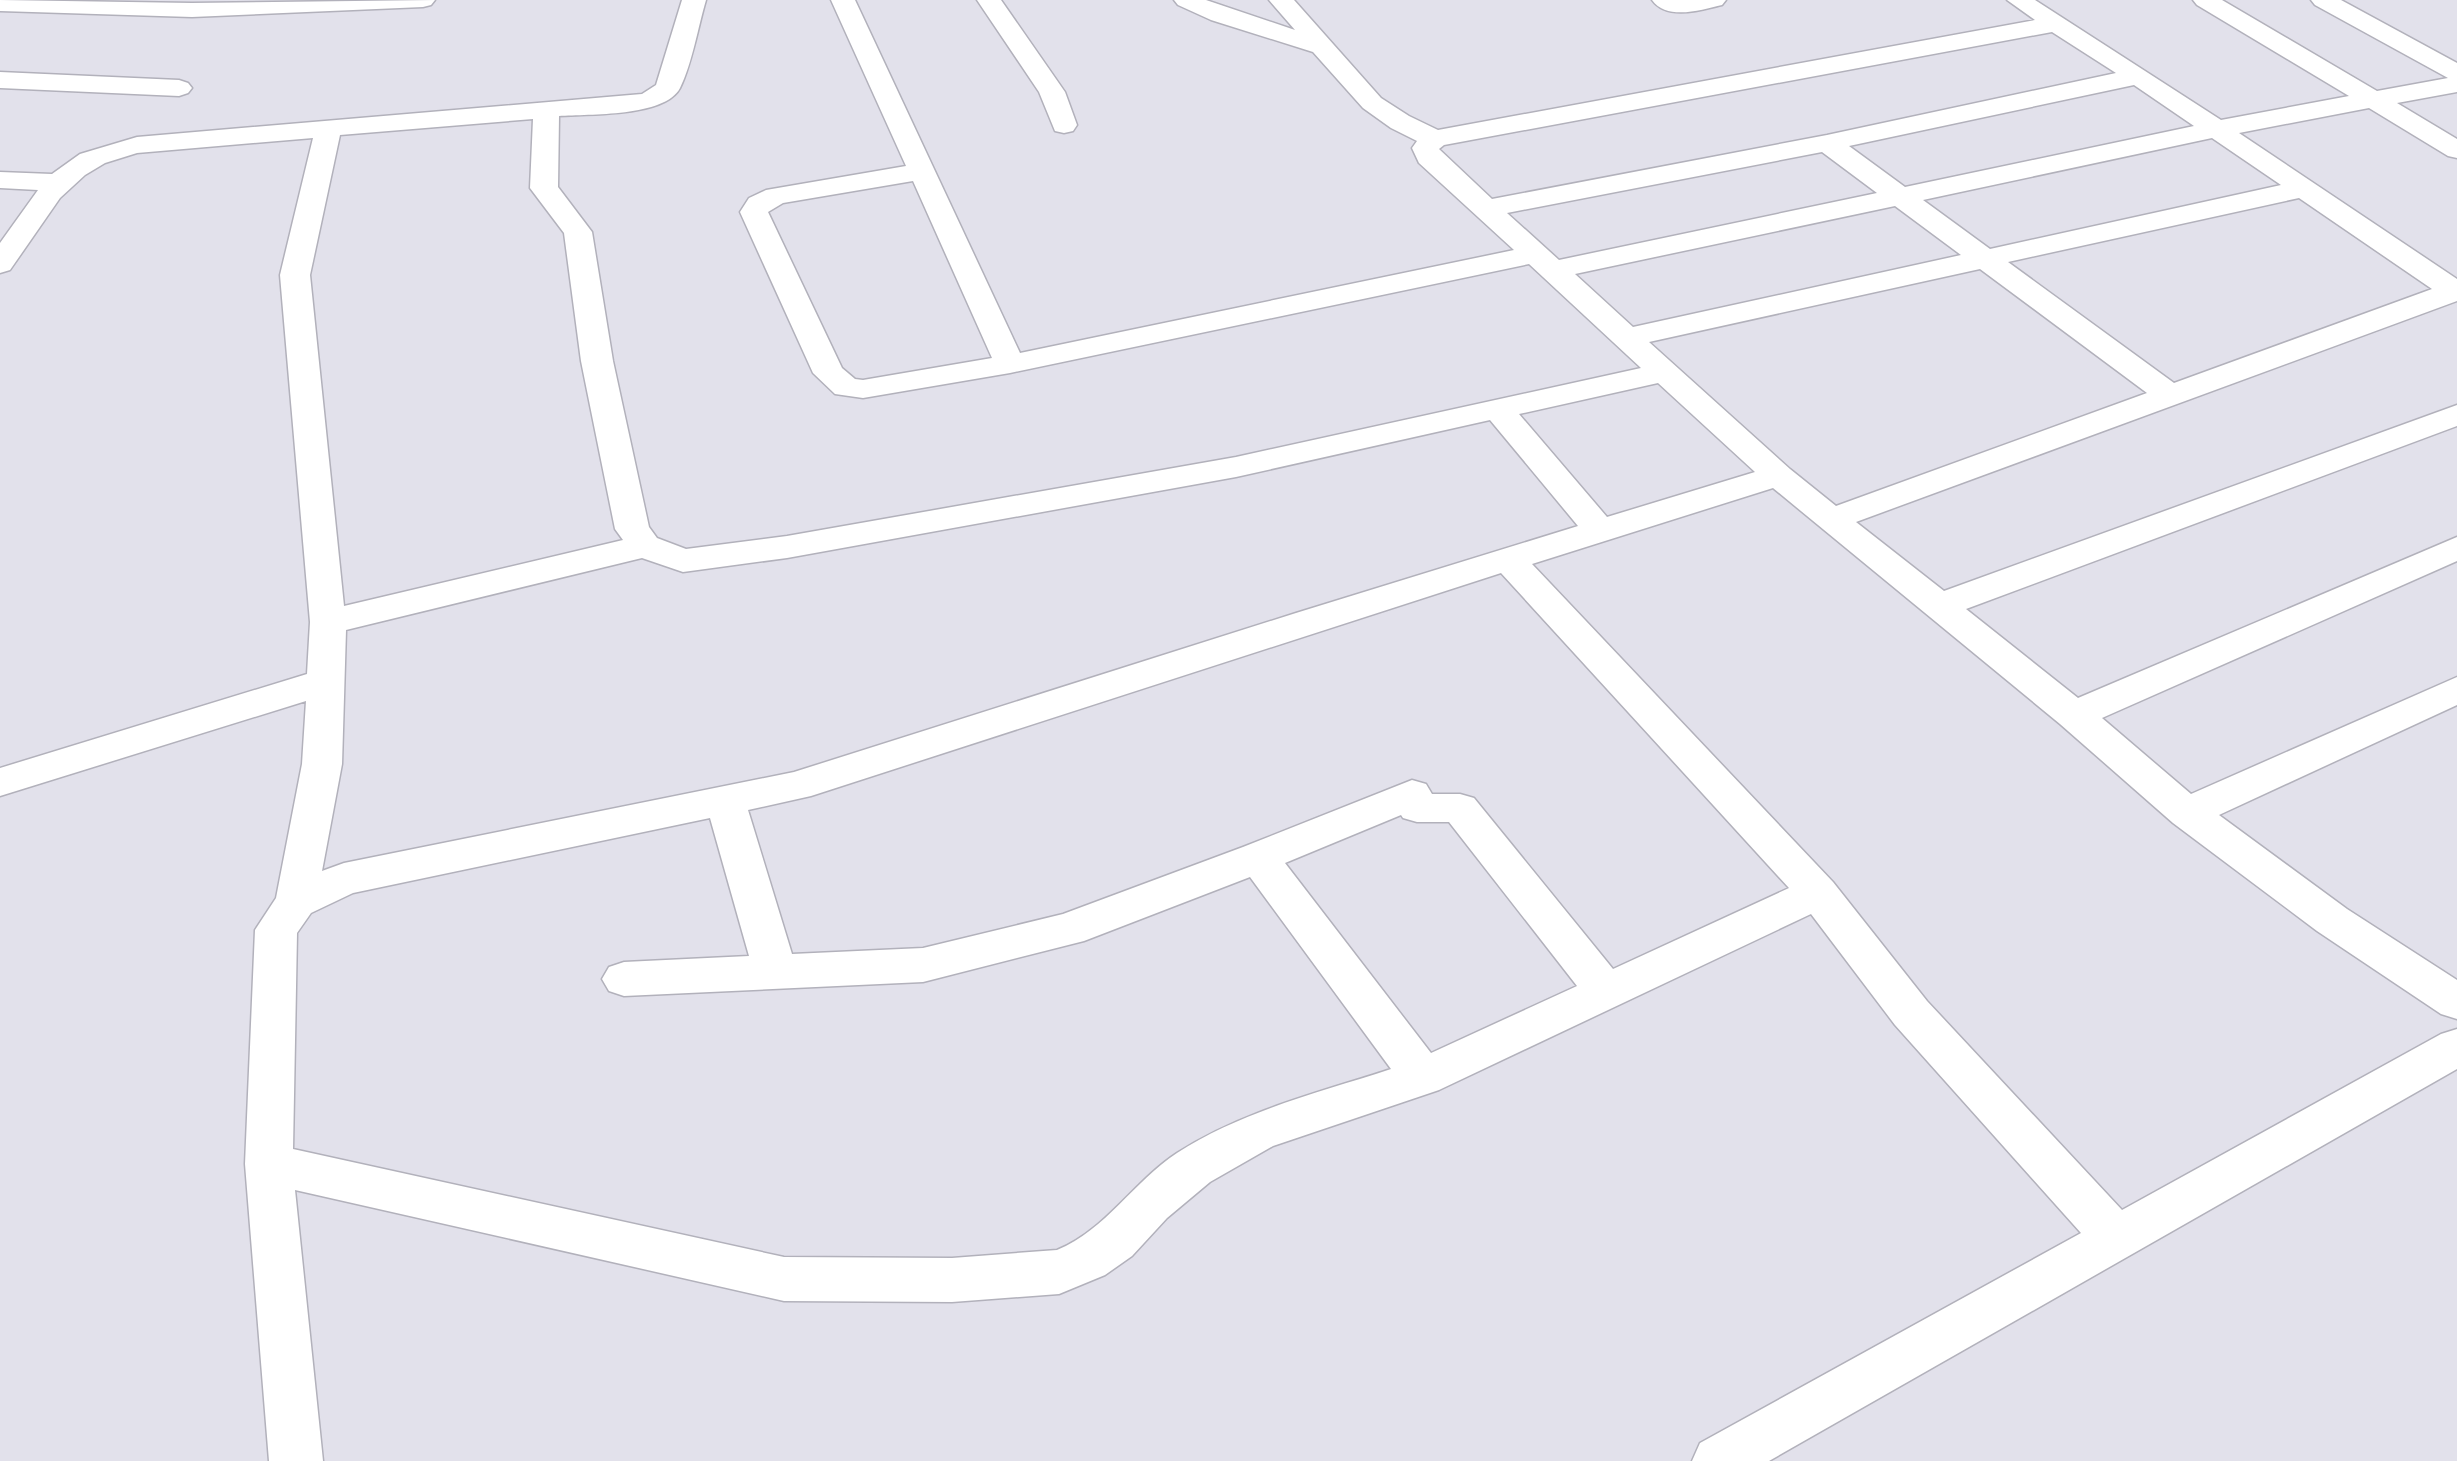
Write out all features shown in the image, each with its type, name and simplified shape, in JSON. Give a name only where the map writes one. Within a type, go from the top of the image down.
[{"type":"street","points":[[0,4],[192,10],[423,0]]},
{"type":"street","points":[[0,264],[59,183],[87,161],[137,145],[648,101],[661,94],[668,86],[694,0]]},
{"type":"street","points":[[843,0],[1010,364]]},
{"type":"street","points":[[989,0],[1052,92],[1064,125]]},
{"type":"street","points":[[1186,0],[1220,15],[1321,46]]},
{"type":"street","points":[[1281,0],[1372,103],[1400,122],[1435,139]]},
{"type":"street","points":[[1664,0],[1674,6],[1714,0]]},
{"type":"street","points":[[2020,0],[2306,188],[2456,291]]},
{"type":"street","points":[[2205,0],[2457,150]]},
{"type":"street","points":[[2323,0],[2457,73]]},
{"type":"street","points":[[2055,23],[1435,139],[1425,148],[1429,157],[1778,476],[2074,715],[2186,813],[2332,920],[2457,1002]]},
{"type":"street","points":[[1485,209],[1827,143],[2138,76]]},
{"type":"street","points":[[0,80],[179,88]]},
{"type":"street","points":[[920,172],[776,196],[759,204],[754,212],[829,373],[846,387],[863,389],[1010,364],[1899,195],[2217,129],[2457,84]]},
{"type":"street","points":[[546,110],[544,188],[578,232],[597,361],[632,529],[645,546],[683,561],[787,547],[1236,467],[1664,372]]},
{"type":"street","points":[[296,1461],[269,1164],[276,930],[296,902],[322,764],[328,622],[295,275],[328,129]]},
{"type":"street","points":[[1827,143],[2169,394]]},
{"type":"street","points":[[0,180],[59,183]]},
{"type":"street","points":[[1626,338],[2306,188]]},
{"type":"street","points":[[1832,519],[2456,291]]},
{"type":"street","points":[[1498,409],[1601,532]]},
{"type":"street","points":[[1939,606],[2457,415]]},
{"type":"street","points":[[296,902],[344,879],[797,786],[1309,621],[1778,476]]},
{"type":"street","points":[[328,622],[645,546]]},
{"type":"street","points":[[2074,715],[2457,548]]},
{"type":"street","points":[[1509,561],[1818,893],[1911,1013],[2118,1239]]},
{"type":"street","points":[[0,782],[324,682]]},
{"type":"street","points":[[2186,813],[2457,690]]},
{"type":"street","points":[[624,979],[923,965],[1069,929],[1258,858],[1412,794],[1417,808],[1460,808],[1607,993]]},
{"type":"street","points":[[725,801],[775,971]]},
{"type":"street","points":[[1258,858],[1423,1077]]},
{"type":"street","points":[[269,1164],[785,1279],[951,1280],[1059,1272],[1088,1260],[1115,1241],[1150,1203],[1193,1168],[1257,1132],[1423,1077],[1818,893]]},
{"type":"street","points":[[1719,1461],[2457,1047]]}]
